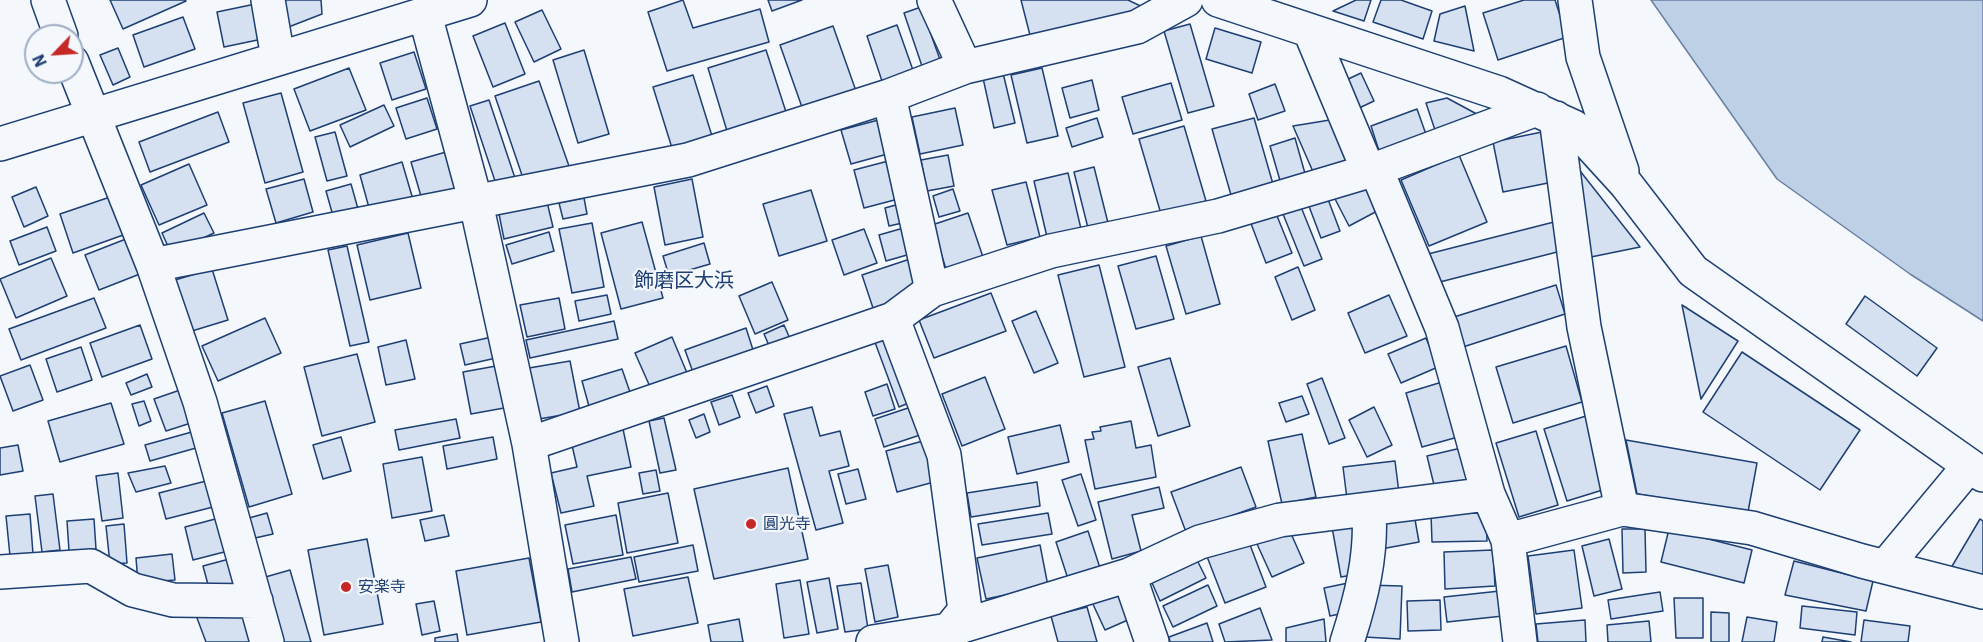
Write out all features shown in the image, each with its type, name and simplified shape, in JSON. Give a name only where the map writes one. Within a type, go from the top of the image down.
[{"type":"street","points":[[48,0],[57,24]]},
{"type":"street","points":[[268,0],[278,58]]},
{"type":"street","points":[[0,144],[470,0]]},
{"type":"street","points":[[934,0],[964,67]]},
{"type":"street","points":[[153,265],[688,160],[889,96],[964,67],[1137,27],[1186,0]]},
{"type":"street","points":[[1218,0],[1499,93],[1574,127],[1626,184],[1693,272],[1976,471],[1885,567]]},
{"type":"street","points":[[1575,0],[1583,57],[1626,184]]},
{"type":"street","points":[[425,15],[476,203],[529,444],[562,642]]},
{"type":"street","points":[[1310,31],[1442,328],[1488,494],[1508,540],[1520,642]]},
{"type":"street","points":[[81,84],[153,265],[200,402],[267,642]]},
{"type":"street","points":[[889,96],[932,290]]},
{"type":"street","points":[[529,444],[892,319],[932,290],[1051,251],[1218,216],[1372,170],[1547,113]]},
{"type":"street","points":[[1547,113],[1584,327],[1622,509]]},
{"type":"street","points":[[892,319],[944,455],[965,610],[950,636]]},
{"type":"street","points":[[873,642],[950,636],[1129,575],[1200,542],[1280,520],[1488,494]]},
{"type":"street","points":[[1508,540],[1622,509],[1752,528],[1885,567],[1983,592]]},
{"type":"street","points":[[1347,642],[1361,601],[1371,541],[1369,510]]},
{"type":"street","points":[[0,572],[91,566],[134,590],[173,600],[256,601]]},
{"type":"street","points":[[1129,575],[1152,642]]},
{"type":"water","points":[[1651,0],[1983,0],[1983,321],[1910,274],[1777,179]]},
{"type":"building","points":[[110,0],[185,0],[186,1],[123,29]]},
{"type":"building","points":[[280,0],[321,0],[322,14],[286,28]]},
{"type":"building","points":[[683,0],[693,28],[760,9],[769,42],[667,71],[648,12]]},
{"type":"building","points":[[768,0],[802,0],[772,11]]},
{"type":"building","points":[[1021,0],[1128,0],[1149,10],[1031,39]]},
{"type":"building","points":[[1356,0],[1371,0],[1364,21],[1333,11]]},
{"type":"building","points":[[1381,0],[1401,0],[1432,11],[1423,39],[1373,22]]},
{"type":"building","points":[[1524,0],[1555,0],[1567,37],[1498,60],[1483,13]]},
{"type":"building","points":[[260,3],[267,38],[224,47],[217,12]]},
{"type":"building","points":[[1465,6],[1474,51],[1434,41],[1440,14]]},
{"type":"building","points":[[921,7],[942,65],[924,72],[904,13]]},
{"type":"building","points":[[542,10],[561,49],[534,62],[515,22]]},
{"type":"building","points":[[183,17],[195,49],[144,67],[133,35]]},
{"type":"building","points":[[505,23],[525,74],[493,87],[473,36]]},
{"type":"building","points":[[1190,24],[1214,106],[1188,113],[1164,31]]},
{"type":"building","points":[[897,25],[914,73],[883,84],[867,36]]},
{"type":"building","points":[[833,26],[856,91],[803,110],[780,45]]},
{"type":"building","points":[[1215,28],[1261,42],[1252,73],[1206,59]]},
{"type":"building","points":[[118,48],[130,77],[113,85],[100,55]]},
{"type":"building","points":[[584,50],[609,134],[578,143],[553,60]]},
{"type":"building","points":[[766,50],[786,112],[727,131],[708,68]]},
{"type":"building","points":[[414,52],[426,89],[392,100],[380,63]]},
{"type":"building","points":[[349,68],[366,110],[310,131],[294,89]]},
{"type":"building","points":[[1042,68],[1058,136],[1027,143],[1011,75]]},
{"type":"building","points":[[1003,73],[1015,123],[994,128],[983,78]]},
{"type":"building","points":[[1361,73],[1374,101],[1357,109],[1344,81]]},
{"type":"building","points":[[693,75],[712,136],[672,148],[653,87]]},
{"type":"building","points":[[1092,80],[1099,110],[1070,118],[1062,88]]},
{"type":"building","points":[[539,81],[569,166],[524,181],[495,96]]},
{"type":"building","points":[[1171,83],[1182,120],[1133,134],[1122,97]]},
{"type":"building","points":[[1275,84],[1285,111],[1258,120],[1249,94]]},
{"type":"building","points":[[281,93],[303,172],[265,183],[243,103]]},
{"type":"building","points":[[427,98],[437,129],[406,139],[396,108]]},
{"type":"building","points":[[1447,98],[1486,119],[1437,136],[1426,103]]},
{"type":"building","points":[[489,100],[516,181],[497,187],[470,106]]},
{"type":"building","points":[[384,105],[394,126],[350,147],[340,125]]},
{"type":"building","points":[[955,108],[963,145],[920,154],[912,117]]},
{"type":"building","points":[[1417,109],[1428,140],[1381,157],[1371,126]]},
{"type":"building","points":[[218,112],[229,142],[150,172],[139,142]]},
{"type":"building","points":[[1097,118],[1103,137],[1072,147],[1066,128]]},
{"type":"building","points":[[1254,118],[1273,184],[1231,195],[1212,129]]},
{"type":"building","points":[[882,119],[891,153],[851,164],[841,130]]},
{"type":"building","points":[[1336,119],[1354,157],[1314,174],[1293,126]]},
{"type":"building","points":[[1184,126],[1206,201],[1161,214],[1139,139]]},
{"type":"building","points":[[335,132],[347,176],[327,181],[315,137]]},
{"type":"building","points":[[1542,132],[1553,182],[1503,192],[1493,142]]},
{"type":"building","points":[[1295,138],[1306,177],[1281,184],[1270,146]]},
{"type":"building","points":[[446,152],[457,194],[423,203],[411,162]]},
{"type":"building","points":[[948,155],[954,186],[927,191],[921,160]]},
{"type":"building","points":[[1459,155],[1487,222],[1429,246],[1401,180]]},
{"type":"building","points":[[892,160],[902,198],[864,208],[854,170]]},
{"type":"building","points":[[402,162],[414,203],[371,215],[360,175]]},
{"type":"building","points":[[1573,162],[1640,247],[1591,257]]},
{"type":"building","points":[[189,164],[207,205],[159,225],[141,185]]},
{"type":"building","points":[[1094,167],[1108,223],[1088,228],[1074,172]]},
{"type":"building","points":[[1068,173],[1081,229],[1047,237],[1034,181]]},
{"type":"building","points":[[304,179],[313,212],[276,223],[266,189]]},
{"type":"building","points":[[692,179],[703,237],[665,245],[654,187]]},
{"type":"building","points":[[1366,181],[1381,209],[1349,226],[1334,197]]},
{"type":"building","points":[[1026,182],[1040,237],[1007,245],[992,190]]},
{"type":"building","points":[[351,184],[360,216],[335,223],[326,191]]},
{"type":"building","points":[[36,187],[48,216],[24,227],[12,197]]},
{"type":"building","points":[[953,189],[960,211],[939,217],[933,196]]},
{"type":"building","points":[[811,190],[827,241],[779,256],[763,204]]},
{"type":"building","points":[[1326,194],[1340,231],[1321,238],[1307,201]]},
{"type":"building","points":[[113,196],[126,234],[73,253],[60,214]]},
{"type":"building","points":[[584,198],[587,214],[563,219],[559,203]]},
{"type":"building","points":[[547,202],[553,227],[504,239],[499,214]]},
{"type":"building","points":[[903,203],[907,222],[889,226],[885,208]]},
{"type":"building","points":[[1301,207],[1322,259],[1304,266],[1283,214]]},
{"type":"building","points":[[1275,211],[1292,253],[1266,263],[1250,221]]},
{"type":"building","points":[[204,213],[214,233],[171,253],[162,233]]},
{"type":"building","points":[[968,213],[983,257],[946,269],[932,225]]},
{"type":"building","points":[[642,222],[663,298],[621,309],[601,233]]},
{"type":"building","points":[[1554,222],[1561,251],[1436,283],[1428,254]]},
{"type":"building","points":[[592,223],[604,287],[572,293],[559,229]]},
{"type":"building","points":[[47,227],[56,251],[19,265],[10,241]]},
{"type":"building","points":[[907,227],[914,253],[886,261],[879,235]]},
{"type":"building","points":[[864,229],[877,263],[844,275],[832,240]]},
{"type":"building","points":[[549,232],[554,251],[512,264],[506,245]]},
{"type":"building","points":[[408,233],[421,288],[370,300],[357,245]]},
{"type":"building","points":[[1201,236],[1220,304],[1186,314],[1166,246]]},
{"type":"building","points":[[131,237],[145,272],[99,290],[85,255]]},
{"type":"building","points":[[704,243],[710,264],[669,276],[663,256]]},
{"type":"building","points":[[347,246],[369,342],[350,346],[328,250]]},
{"type":"building","points":[[1156,256],[1174,319],[1136,329],[1118,266]]},
{"type":"building","points":[[916,257],[921,286],[875,314],[862,275]]},
{"type":"building","points":[[51,258],[67,296],[16,318],[0,279]]},
{"type":"building","points":[[1099,265],[1125,367],[1084,377],[1058,275]]},
{"type":"building","points":[[1298,267],[1315,310],[1292,320],[1275,277]]},
{"type":"building","points":[[212,269],[228,320],[192,331],[175,280]]},
{"type":"building","points":[[772,282],[788,320],[755,334],[739,296]]},
{"type":"building","points":[[1556,285],[1565,314],[1463,347],[1454,317]]},
{"type":"building","points":[[991,293],[1006,331],[934,358],[919,320]]},
{"type":"building","points":[[607,295],[611,314],[579,321],[575,301]]},
{"type":"building","points":[[1389,295],[1407,336],[1365,353],[1348,313]]},
{"type":"building","points":[[1865,296],[1937,348],[1917,376],[1846,324]]},
{"type":"building","points":[[94,298],[106,328],[21,360],[9,329]]},
{"type":"building","points":[[559,298],[565,329],[527,337],[520,305]]},
{"type":"building","points":[[1682,305],[1738,341],[1701,399]]},
{"type":"building","points":[[1036,311],[1058,363],[1034,373],[1012,321]]},
{"type":"building","points":[[265,318],[281,353],[218,381],[202,346]]},
{"type":"building","points":[[614,321],[618,339],[530,358],[526,340]]},
{"type":"building","points":[[140,325],[152,359],[102,377],[90,343]]},
{"type":"building","points":[[784,325],[791,341],[771,350],[764,334]]},
{"type":"building","points":[[746,328],[754,353],[694,375],[685,350]]},
{"type":"building","points":[[891,331],[916,400],[899,407],[873,337]]},
{"type":"building","points":[[492,337],[496,358],[465,365],[460,344]]},
{"type":"building","points":[[672,337],[687,373],[651,389],[635,353]]},
{"type":"building","points":[[1426,338],[1438,367],[1401,383],[1388,354]]},
{"type":"building","points":[[406,340],[415,379],[386,385],[378,347]]},
{"type":"building","points":[[1566,346],[1582,402],[1513,423],[1496,367]]},
{"type":"building","points":[[81,347],[92,380],[57,392],[46,359]]},
{"type":"building","points":[[1742,352],[1860,430],[1820,490],[1703,412]]},
{"type":"building","points":[[357,354],[375,422],[322,436],[304,367]]},
{"type":"building","points":[[1170,358],[1190,426],[1158,436],[1138,367]]},
{"type":"building","points":[[570,361],[580,412],[539,419],[529,368]]},
{"type":"building","points":[[30,365],[43,400],[13,411],[0,376]]},
{"type":"building","points":[[496,366],[504,408],[471,414],[463,372]]},
{"type":"building","points":[[622,369],[632,398],[590,410],[582,381]]},
{"type":"building","points":[[147,374],[152,387],[131,395],[126,383]]},
{"type":"building","points":[[985,377],[1005,429],[962,446],[942,394]]},
{"type":"building","points":[[1322,378],[1345,438],[1329,444],[1307,384]]},
{"type":"building","points":[[1442,382],[1458,437],[1422,447],[1406,393]]},
{"type":"building","points":[[887,384],[895,409],[873,416],[865,392]]},
{"type":"building","points":[[767,386],[774,406],[756,413],[748,393]]},
{"type":"building","points":[[183,389],[194,422],[166,431],[154,399]]},
{"type":"building","points":[[732,395],[740,417],[719,425],[711,402]]},
{"type":"building","points":[[1302,396],[1309,414],[1286,422],[1279,403]]},
{"type":"building","points":[[144,401],[151,421],[139,426],[132,404]]},
{"type":"building","points":[[265,401],[292,494],[249,507],[222,413]]},
{"type":"building","points":[[111,403],[124,444],[60,462],[48,421]]},
{"type":"building","points":[[917,405],[926,433],[884,447],[875,419]]},
{"type":"building","points":[[812,407],[820,436],[840,431],[849,466],[829,471],[843,523],[816,530],[784,414]]},
{"type":"building","points":[[1374,407],[1392,445],[1367,457],[1349,420]]},
{"type":"building","points":[[704,414],[710,432],[696,438],[689,420]]},
{"type":"building","points":[[1586,416],[1609,488],[1567,501],[1544,429]]},
{"type":"building","points":[[664,418],[676,470],[660,473],[649,421]]},
{"type":"building","points":[[456,419],[460,438],[399,450],[395,430]]},
{"type":"building","points":[[1131,421],[1136,448],[1151,445],[1156,477],[1095,489],[1085,440],[1094,439],[1092,432],[1101,431],[1100,427]]},
{"type":"building","points":[[1060,425],[1069,462],[1017,474],[1008,437]]},
{"type":"building","points":[[623,429],[631,467],[587,476],[594,506],[561,513],[551,473],[577,467],[571,441]]},
{"type":"building","points":[[199,430],[203,446],[150,461],[145,445]]},
{"type":"building","points":[[1536,431],[1558,505],[1519,517],[1496,443]]},
{"type":"building","points":[[1302,434],[1316,497],[1282,504],[1268,441]]},
{"type":"building","points":[[341,437],[351,471],[323,479],[313,445]]},
{"type":"building","points":[[493,437],[497,459],[447,469],[443,446]]},
{"type":"building","points":[[1626,440],[1757,463],[1748,512],[1637,494]]},
{"type":"building","points":[[923,441],[934,482],[897,492],[886,451]]},
{"type":"building","points":[[18,445],[23,471],[0,475],[0,448]]},
{"type":"building","points":[[1461,448],[1469,480],[1435,489],[1427,456]]},
{"type":"building","points":[[422,457],[432,511],[392,518],[383,464]]},
{"type":"building","points":[[1395,461],[1399,493],[1347,499],[1343,467]]},
{"type":"building","points":[[165,466],[171,483],[136,492],[128,473]]},
{"type":"building","points":[[1241,467],[1256,507],[1186,532],[1171,492]]},
{"type":"building","name":"圓光寺","points":[[788,468],[808,559],[714,579],[694,489]]},
{"type":"building","points":[[858,469],[866,499],[846,504],[838,474]]},
{"type":"building","points":[[656,470],[660,491],[643,494],[639,473]]},
{"type":"building","points":[[118,473],[123,518],[102,521],[96,476]]},
{"type":"building","points":[[1081,474],[1096,520],[1078,526],[1062,480]]},
{"type":"building","points":[[210,480],[217,506],[166,519],[159,493]]},
{"type":"building","points":[[1037,482],[1040,506],[971,517],[967,493]]},
{"type":"building","points":[[1159,487],[1164,508],[1132,515],[1141,551],[1112,559],[1098,502]]},
{"type":"building","points":[[668,493],[678,543],[627,553],[618,503]]},
{"type":"building","points":[[53,494],[60,550],[42,552],[35,496]]},
{"type":"building","points":[[267,513],[273,534],[255,538],[249,518]]},
{"type":"building","points":[[1048,513],[1052,534],[982,545],[978,524]]},
{"type":"building","points":[[1486,513],[1487,541],[1432,542],[1431,514]]},
{"type":"building","points":[[30,514],[33,554],[10,556],[6,516]]},
{"type":"building","points":[[1414,514],[1419,542],[1381,549],[1376,520]]},
{"type":"building","points":[[444,515],[449,536],[425,541],[420,520]]},
{"type":"building","points":[[616,515],[623,555],[573,564],[565,525]]},
{"type":"building","points":[[219,518],[228,551],[193,560],[185,527]]},
{"type":"building","points":[[94,519],[96,549],[69,551],[67,521]]},
{"type":"building","points":[[1980,519],[1983,521],[1983,582],[1948,573]]},
{"type":"building","points":[[1354,523],[1363,573],[1341,577],[1332,527]]},
{"type":"building","points":[[124,524],[127,563],[110,564],[106,526]]},
{"type":"building","points":[[1289,529],[1304,563],[1272,577],[1257,544]]},
{"type":"building","points":[[1622,529],[1645,529],[1646,572],[1623,573]]},
{"type":"building","points":[[1669,529],[1752,550],[1744,583],[1661,562]]},
{"type":"building","points":[[1088,531],[1101,571],[1069,582],[1056,542]]},
{"type":"building","points":[[1247,537],[1266,587],[1225,603],[1206,554]]},
{"type":"building","name":"安楽寺","points":[[367,539],[383,624],[324,635],[308,550]]},
{"type":"building","points":[[1609,539],[1622,589],[1594,596],[1582,546]]},
{"type":"building","points":[[693,545],[698,571],[639,582],[634,557]]},
{"type":"building","points":[[1040,545],[1048,586],[986,599],[977,558]]},
{"type":"building","points":[[1493,550],[1495,586],[1445,589],[1444,552]]},
{"type":"building","points":[[1574,550],[1582,608],[1536,614],[1528,556]]},
{"type":"building","points":[[172,554],[175,580],[138,583],[136,558]]},
{"type":"building","points":[[1194,554],[1206,578],[1160,601],[1149,576]]},
{"type":"building","points":[[631,557],[636,579],[572,592],[568,569]]},
{"type":"building","points":[[233,558],[240,585],[210,592],[203,566]]},
{"type":"building","points":[[529,558],[541,622],[467,635],[456,571]]},
{"type":"building","points":[[1794,561],[1873,581],[1866,611],[1785,595]]},
{"type":"building","points":[[888,565],[898,617],[875,622],[865,569]]},
{"type":"building","points":[[290,570],[311,642],[281,642],[262,578]]},
{"type":"building","points":[[688,577],[698,623],[633,636],[624,589]]},
{"type":"building","points":[[829,578],[838,629],[817,633],[807,582]]},
{"type":"building","points":[[800,580],[809,634],[784,638],[776,584]]},
{"type":"building","points":[[861,583],[868,629],[845,632],[837,586]]},
{"type":"building","points":[[1348,583],[1354,611],[1330,616],[1324,588]]},
{"type":"building","points":[[1123,585],[1137,616],[1105,630],[1091,600]]},
{"type":"building","points":[[1208,585],[1217,606],[1173,627],[1163,606]]},
{"type":"building","points":[[1365,585],[1402,586],[1400,639],[1364,637]]},
{"type":"building","points":[[1500,591],[1503,616],[1447,622],[1444,597]]},
{"type":"building","points":[[1660,592],[1663,611],[1611,619],[1608,600]]},
{"type":"building","points":[[1674,598],[1703,598],[1703,638],[1676,638]]},
{"type":"building","points":[[1440,600],[1441,630],[1408,631],[1407,601]]},
{"type":"building","points":[[434,601],[440,631],[422,635],[416,604]]},
{"type":"building","points":[[242,605],[251,642],[206,642],[194,610]]},
{"type":"building","points":[[1802,606],[1857,612],[1855,635],[1800,628]]},
{"type":"building","points":[[1087,607],[1097,642],[1058,642],[1051,616]]},
{"type":"building","points":[[1260,608],[1272,640],[1225,642],[1219,624]]},
{"type":"building","points":[[1711,612],[1729,613],[1729,642],[1711,642]]},
{"type":"building","points":[[1747,617],[1777,622],[1774,642],[1742,642]]},
{"type":"building","points":[[739,619],[743,642],[711,642],[708,625]]},
{"type":"building","points":[[1324,619],[1326,642],[1286,642],[1286,628]]},
{"type":"building","points":[[1585,620],[1586,642],[1538,642],[1536,624]]},
{"type":"building","points":[[1864,620],[1910,626],[1908,642],[1861,642]]},
{"type":"building","points":[[1649,621],[1651,642],[1608,642],[1607,625]]},
{"type":"building","points":[[1207,623],[1213,642],[1170,642],[1169,637]]},
{"type":"building","points":[[457,634],[458,642],[435,642],[435,638]]},
{"type":"building","points":[[1823,637],[1851,642],[1822,642]]},
{"type":"place","name":"圓光寺","points":[[751,524]]},
{"type":"place","name":"安楽寺","points":[[346,587]]},
{"type":"district","name":"飾磨区大浜","points":[[684,281]]}]
